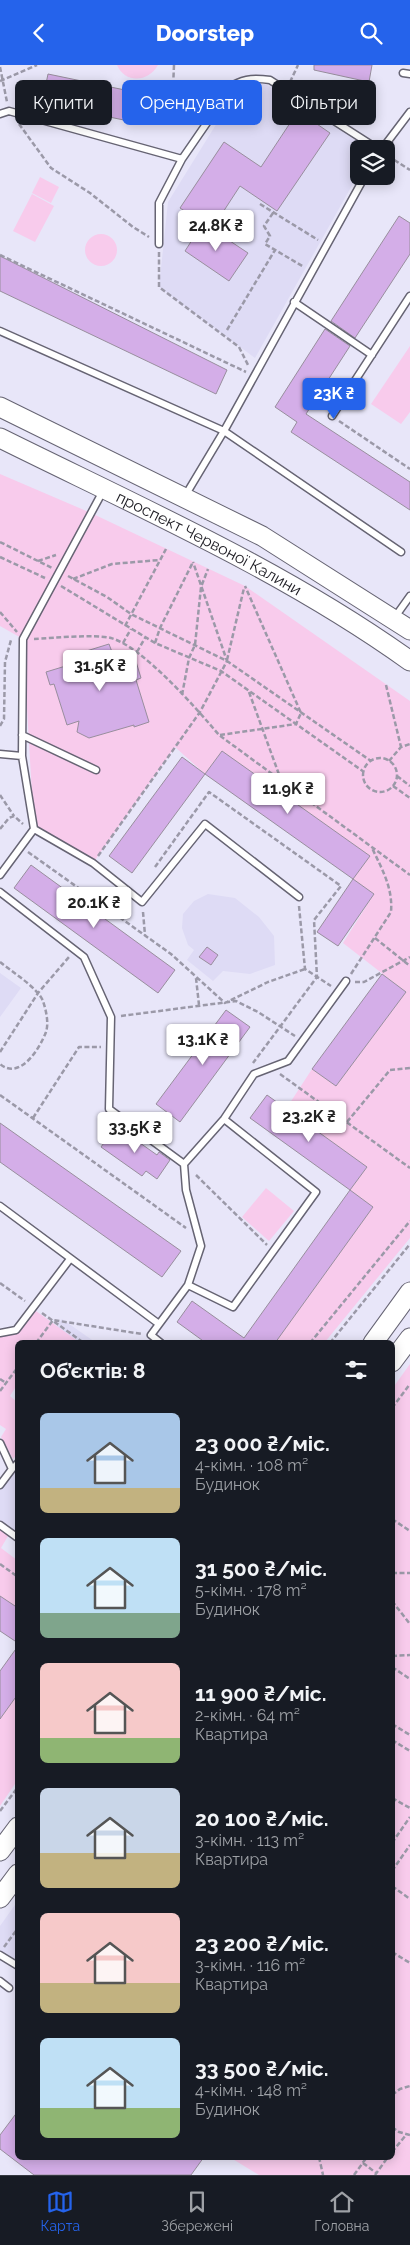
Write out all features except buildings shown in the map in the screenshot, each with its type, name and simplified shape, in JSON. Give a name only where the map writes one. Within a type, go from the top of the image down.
[{"type":"main road","name":"проспект Червоної Калини","points":[[0,407],[262,536],[410,630]]},
{"type":"main road","name":"проспект Червоної Калини","points":[[0,438],[234,553],[376,636],[410,661]]},
{"type":"main road","points":[[375,1340],[410,1292]]},
{"type":"main road","points":[[395,1358],[410,1339]]},
{"type":"main road","points":[[0,1851],[15,1831]]},
{"type":"main road","points":[[0,1899],[15,1879]]},
{"type":"lane","points":[[242,80],[257,78],[272,81]]},
{"type":"lane","points":[[0,114],[9,111],[182,159]]},
{"type":"lane","points":[[389,140],[410,112]]},
{"type":"lane","points":[[159,244],[159,203],[182,159],[205,125]]},
{"type":"lane","points":[[340,125],[364,140]]},
{"type":"lane","points":[[184,497],[224,431],[360,185]]},
{"type":"lane","points":[[332,416],[410,296]]},
{"type":"lane","points":[[294,302],[372,355]]},
{"type":"lane","points":[[0,331],[224,431],[401,552]]},
{"type":"lane","points":[[0,875],[34,829],[22,756],[23,639],[104,489]]},
{"type":"lane","points":[[394,619],[410,596]]},
{"type":"lane","points":[[22,735],[96,770]]},
{"type":"lane","points":[[0,754],[22,756]]},
{"type":"lane","points":[[34,829],[93,863],[142,902],[205,824],[298,897]]},
{"type":"lane","points":[[0,892],[84,957],[111,1017],[109,1109],[184,1164]]},
{"type":"lane","points":[[157,1340],[151,1335],[188,1285],[201,1246],[186,1190],[184,1164],[224,1119],[254,1074],[288,1061],[346,981]]},
{"type":"lane","points":[[188,1285],[233,1307],[316,1192],[224,1119]]},
{"type":"lane","points":[[0,1207],[159,1324]]},
{"type":"lane","points":[[0,1333],[16,1330],[70,1259]]},
{"type":"lane","points":[[0,1443],[12,1469]]},
{"type":"lane","points":[[0,1485],[15,1466]]},
{"type":"lane","points":[[0,1525],[15,1536]]},
{"type":"lane","points":[[0,1953],[15,1964]]},
{"type":"lane","points":[[0,1981],[9,1988]]},
{"type":"path","points":[[0,81],[37,65]]},
{"type":"path","points":[[173,80],[174,65]]},
{"type":"path","points":[[291,80],[298,65]]},
{"type":"path","points":[[395,160],[410,170]]},
{"type":"path","points":[[51,168],[90,193],[133,227],[159,244],[160,287],[240,347],[249,367],[255,374]]},
{"type":"path","points":[[260,204],[326,245]]},
{"type":"path","points":[[273,213],[264,226],[270,236],[265,244],[312,271]]},
{"type":"path","points":[[227,330],[275,250]]},
{"type":"path","points":[[0,255],[255,374]]},
{"type":"path","points":[[332,416],[410,469]]},
{"type":"path","points":[[0,542],[107,597],[132,614],[227,661],[371,761]]},
{"type":"path","points":[[125,626],[166,549]]},
{"type":"path","points":[[0,557],[54,582],[155,643],[221,671],[364,772]]},
{"type":"path","points":[[73,579],[112,564],[160,560]]},
{"type":"path","points":[[155,643],[160,628],[193,562],[227,661]]},
{"type":"path","points":[[182,695],[189,658],[195,645],[201,587],[208,569]]},
{"type":"path","points":[[104,863],[97,857],[200,712],[227,661],[244,586],[301,713],[296,724]]},
{"type":"path","points":[[0,612],[23,639],[110,638],[123,643],[137,652],[200,712],[219,735],[410,875]]},
{"type":"path","points":[[0,726],[4,719],[5,662],[15,629]]},
{"type":"path","points":[[123,643],[132,629]]},
{"type":"path","points":[[137,652],[146,637]]},
{"type":"path","points":[[386,685],[401,747]]},
{"type":"path","points":[[248,690],[282,782]]},
{"type":"path","points":[[219,735],[296,724]]},
{"type":"path","points":[[389,761],[401,747],[410,744]]},
{"type":"path","points":[[380,758],[389,761],[395,767],[397,776],[393,786],[384,792],[373,790],[365,783],[364,772],[371,761],[380,758]]},
{"type":"path","points":[[397,776],[410,785]]},
{"type":"path","points":[[393,786],[410,798]]},
{"type":"path","points":[[151,873],[209,792],[341,886],[314,920],[317,977],[252,1064]]},
{"type":"path","points":[[0,795],[14,816],[26,826]]},
{"type":"path","points":[[0,829],[9,818],[14,816]]},
{"type":"path","points":[[21,847],[171,954],[225,1003]]},
{"type":"path","points":[[346,981],[391,912],[392,901],[388,883],[371,847]]},
{"type":"path","points":[[298,897],[305,969]]},
{"type":"path","points":[[142,902],[145,935]]},
{"type":"path","points":[[375,938],[410,966]]},
{"type":"path","points":[[0,1052],[38,993],[75,950]]},
{"type":"path","points":[[346,981],[364,982],[410,957]]},
{"type":"path","points":[[0,962],[38,993],[42,1000],[47,1025],[43,1041],[22,1066],[10,1069],[0,1064]]},
{"type":"path","points":[[305,969],[339,991]]},
{"type":"path","points":[[225,1003],[268,982],[305,969]]},
{"type":"path","points":[[196,977],[200,1006]]},
{"type":"path","points":[[111,1017],[236,1001],[258,1011],[303,1041]]},
{"type":"path","points":[[33,1118],[79,1047],[110,1047]]},
{"type":"path","points":[[271,1067],[410,1168]]},
{"type":"path","points":[[347,1122],[390,1070],[410,1068]]},
{"type":"path","points":[[0,1095],[199,1237]]},
{"type":"path","points":[[184,1164],[273,1251]]},
{"type":"path","points":[[312,1340],[410,1221]]},
{"type":"path","points":[[332,1340],[410,1244]]},
{"type":"path","points":[[0,1283],[34,1307]]},
{"type":"path","points":[[48,1317],[80,1340]]},
{"type":"path","points":[[53,1320],[151,1335]]},
{"type":"path","points":[[38,1340],[53,1320]]},
{"type":"path","points":[[0,1391],[15,1371]]},
{"type":"path","points":[[0,1379],[6,1383]]},
{"type":"path","points":[[395,1405],[410,1384]]},
{"type":"path","points":[[395,1521],[410,1531]]},
{"type":"path","points":[[0,1564],[15,1575]]},
{"type":"path","points":[[395,1573],[410,1573]]},
{"type":"path","points":[[395,1605],[410,1624]]},
{"type":"path","points":[[395,1655],[410,1655]]},
{"type":"path","points":[[395,1669],[410,1679]]},
{"type":"path","points":[[395,1726],[410,1735]]},
{"type":"path","points":[[395,1742],[410,1751]]},
{"type":"path","points":[[0,1811],[15,1791]]},
{"type":"path","points":[[395,1799],[410,1808]]},
{"type":"path","points":[[395,1839],[410,1817]]},
{"type":"path","points":[[395,1867],[410,1845]]},
{"type":"path","points":[[395,1888],[410,1899]]},
{"type":"path","points":[[0,1953],[15,1932]]},
{"type":"path","points":[[395,1954],[410,1963]]},
{"type":"path","points":[[395,2093],[410,2086]]},
{"type":"path","points":[[395,2129],[406,2135],[410,2135]]},
{"type":"path","points":[[395,2148],[406,2135]]},
{"type":"path","points":[[320,2160],[322,2175]]},
{"type":"path","points":[[354,2175],[365,2160]]},
{"type":"path","points":[[363,2163],[376,2174],[386,2160]]},
{"type":"shaded area","points":[[117,65],[158,65],[149,75],[131,78],[121,71]]},
{"type":"shaded area","points":[[262,83],[272,87],[272,125],[332,125],[355,140],[350,140],[350,185],[352,185],[255,358],[159,287],[168,202],[216,125],[262,125]]},
{"type":"shaded area","points":[[40,177],[59,187],[51,203],[32,193]]},
{"type":"shaded area","points":[[32,194],[54,206],[35,242],[13,231]]},
{"type":"shaded area","points":[[101,234],[113,238],[117,250],[113,262],[101,266],[89,262],[85,250],[89,238]]},
{"type":"shaded area","points":[[410,346],[410,412],[401,424],[371,404]]},
{"type":"shaded area","points":[[0,474],[91,513],[245,586],[410,701],[410,1238],[327,1340],[276,1340],[373,1207],[350,1190],[367,1167],[286,1109],[312,1069],[336,1086],[406,992],[343,943],[374,894],[353,879],[370,856],[222,751],[205,774],[175,747],[93,863],[34,829],[23,639],[0,626]]},
{"type":"shaded area","points":[[208,894],[235,898],[259,917],[274,936],[275,965],[250,974],[223,971],[213,981],[187,960],[194,950],[188,945],[182,928],[183,914],[194,901]]},
{"type":"shaded area","points":[[0,973],[21,988],[0,1017]]},
{"type":"shaded area","points":[[266,1188],[294,1211],[269,1241],[242,1217]]},
{"type":"shaded area","points":[[36,1311],[76,1340],[15,1340],[15,1388],[10,1396],[15,1400],[15,1456],[13,1459],[1,1437],[6,1429],[0,1425],[0,1336],[17,1333]]},
{"type":"shaded area","points":[[62,1319],[92,1340],[47,1340]]},
{"type":"shaded area","points":[[410,1364],[410,2175],[259,2175],[234,2160],[395,2160],[395,1385]]},
{"type":"shaded area","points":[[15,1471],[15,1532],[0,1521],[0,1490]]},
{"type":"shaded area","points":[[0,1529],[8,1536],[1,1548],[15,1558],[15,1607],[0,1596]]},
{"type":"shaded area","points":[[15,1697],[15,1784],[0,1806],[0,1719]]},
{"type":"shaded area","points":[[15,1905],[15,1970],[0,1959],[0,1926]]}]
